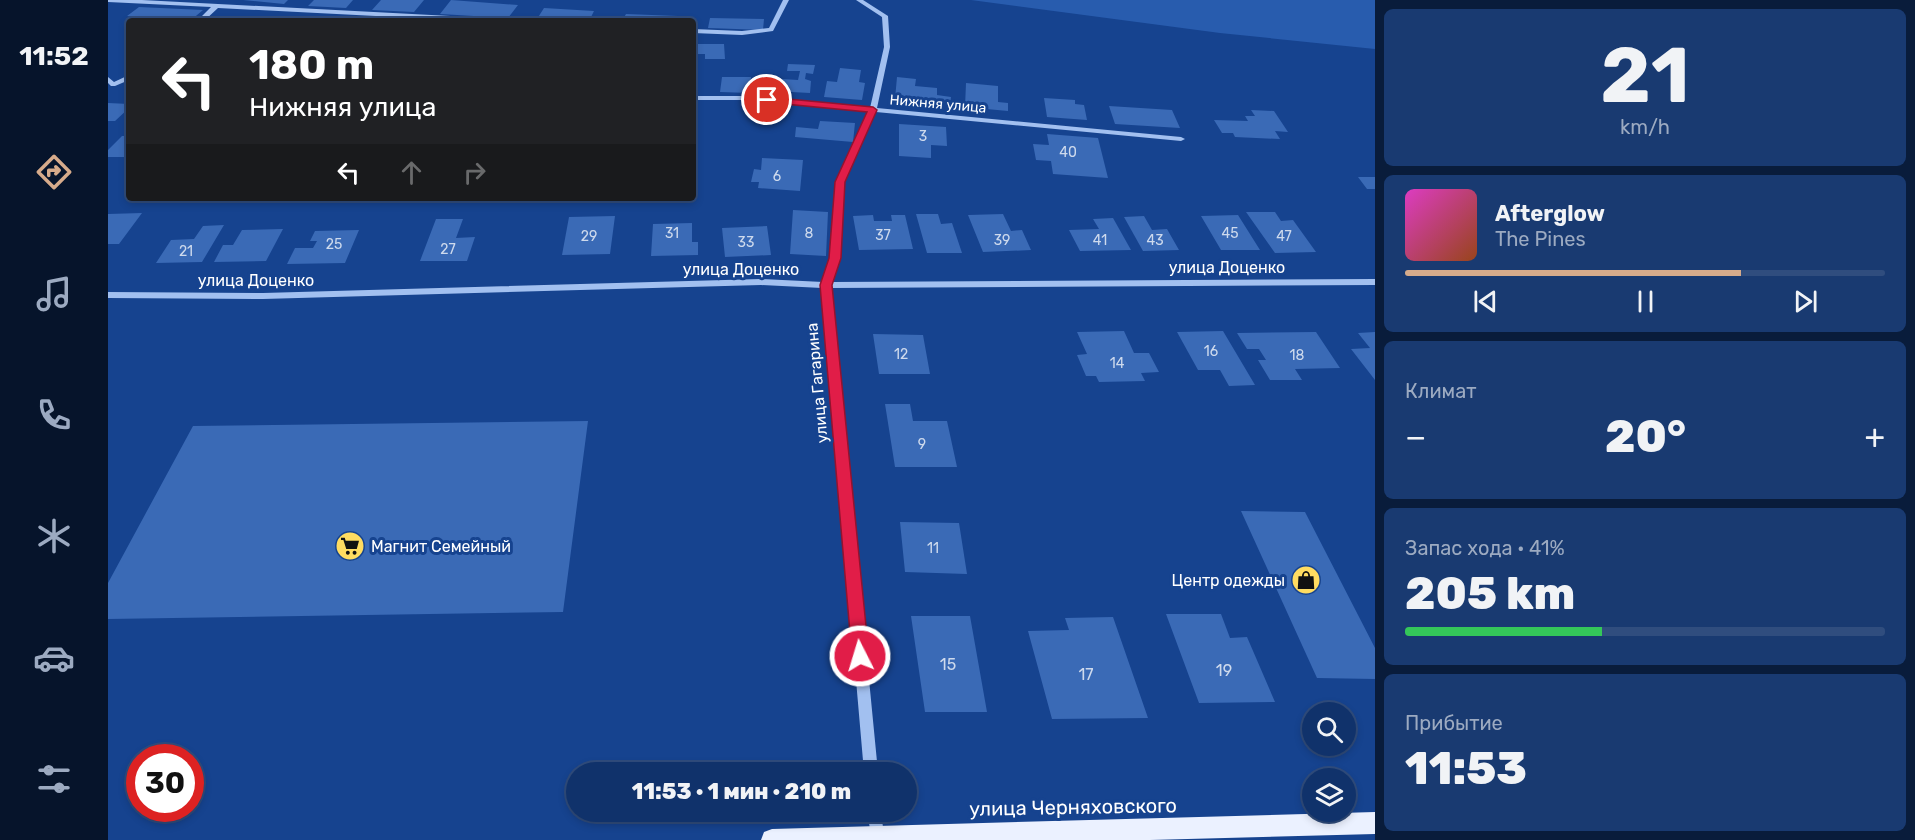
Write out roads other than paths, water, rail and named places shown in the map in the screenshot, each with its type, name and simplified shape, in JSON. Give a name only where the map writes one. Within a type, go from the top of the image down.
[{"type":"main road","name":"улица Черняховского","points":[[772,840],[1375,823]]},
{"type":"street","points":[[108,0],[446,18]]},
{"type":"street","points":[[203,0],[218,7]]},
{"type":"street","points":[[696,31],[742,33],[771,30],[786,0]]},
{"type":"street","name":"улица Гагарина","points":[[859,0],[885,16],[887,47],[873,110],[840,182],[835,258],[826,285],[870,762]]},
{"type":"street","points":[[205,18],[218,7]]},
{"type":"street","points":[[110,84],[126,78]]},
{"type":"street","points":[[110,84],[126,86]]},
{"type":"street","name":"Нижняя улица","points":[[696,98],[746,98],[1181,139]]},
{"type":"street","name":"улица Доценко","points":[[108,295],[263,296],[761,282],[826,285],[1375,282]]},
{"type":"street","points":[[875,822],[876,836]]},
{"type":"place","name":"Магнит Семейный","points":[[350,546]]},
{"type":"place","name":"Центр одежды","points":[[1306,580]]}]
